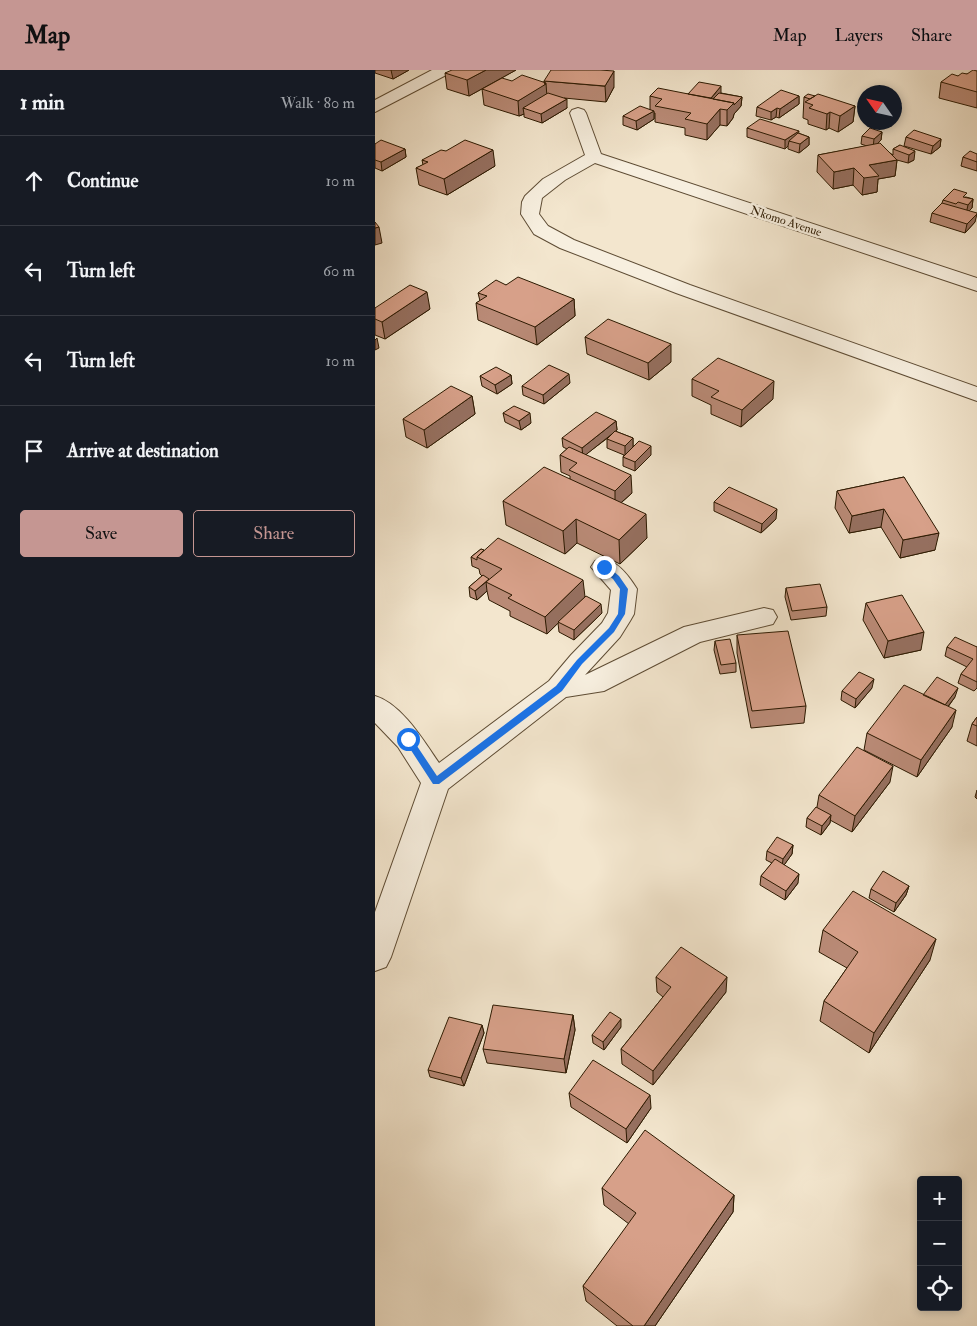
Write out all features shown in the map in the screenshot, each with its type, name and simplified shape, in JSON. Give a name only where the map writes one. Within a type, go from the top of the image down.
[{"type":"street","points":[[375,107],[444,70]]},
{"type":"street","points":[[375,92],[391,99]]},
{"type":"street","points":[[579,113],[594,157],[568,169],[547,184],[531,200],[530,214],[541,230],[567,244],[683,289],[977,394]]},
{"type":"street","name":"Nkomo Avenue","points":[[594,157],[977,285]]},
{"type":"street","points":[[375,956],[436,782],[559,688],[580,662],[611,630],[621,614],[624,589],[604,567]]},
{"type":"street","points":[[559,688],[594,684],[693,634],[763,618]]},
{"type":"street","points":[[375,706],[408,739],[436,782]]},
{"type":"building","points":[[452,70],[486,70],[467,80],[445,73]]},
{"type":"building","points":[[551,70],[614,71],[605,86],[544,81]]},
{"type":"building","points":[[973,70],[977,71],[977,92],[941,82],[952,74],[958,76]]},
{"type":"building","points":[[522,75],[546,84],[518,101],[482,89],[502,78],[512,81]]},
{"type":"building","points":[[699,82],[721,86],[711,98],[688,94]]},
{"type":"building","points":[[658,88],[734,103],[727,110],[720,109],[707,124],[685,119],[691,113],[655,106],[662,99],[650,96]]},
{"type":"building","points":[[781,90],[799,96],[780,109],[777,108],[771,112],[757,107]]},
{"type":"building","points":[[548,93],[567,99],[541,114],[523,108]]},
{"type":"building","points":[[719,93],[742,97],[734,105],[734,103],[713,99]]},
{"type":"building","points":[[808,94],[815,96],[810,99],[804,97]]},
{"type":"building","points":[[818,94],[855,106],[840,116],[809,108],[813,105],[805,102]]},
{"type":"building","points":[[640,106],[654,111],[636,121],[623,116]]},
{"type":"building","points":[[760,119],[799,131],[785,140],[747,128]]},
{"type":"building","points":[[868,130],[882,132],[874,139],[862,136]]},
{"type":"building","points":[[914,130],[941,139],[933,146],[906,137]]},
{"type":"building","points":[[798,133],[809,137],[800,144],[789,141]]},
{"type":"building","points":[[381,140],[405,149],[381,162],[375,160],[375,144]]},
{"type":"building","points":[[465,140],[493,150],[444,179],[416,168],[428,162],[422,160],[441,150],[446,151]]},
{"type":"building","points":[[880,143],[897,160],[869,165],[879,176],[864,178],[854,168],[834,172],[818,155]]},
{"type":"building","points":[[900,145],[915,151],[909,155],[893,149]]},
{"type":"building","points":[[970,151],[977,154],[977,162],[963,157]]},
{"type":"building","points":[[954,189],[967,193],[963,197],[973,199],[968,205],[943,200]]},
{"type":"building","points":[[942,203],[977,214],[967,224],[932,213]]},
{"type":"building","points":[[518,277],[574,299],[535,327],[476,303],[487,296],[478,293],[496,280],[506,285]]},
{"type":"building","points":[[410,285],[427,292],[382,322],[375,319],[375,308]]},
{"type":"building","points":[[608,319],[671,344],[648,363],[585,337]]},
{"type":"building","points":[[718,358],[774,381],[742,410],[711,397],[719,391],[692,379]]},
{"type":"building","points":[[549,365],[569,374],[543,395],[522,386]]},
{"type":"building","points":[[496,367],[511,375],[495,385],[480,376]]},
{"type":"building","points":[[451,386],[472,396],[424,430],[403,419]]},
{"type":"building","points":[[514,406],[530,413],[519,421],[503,413]]},
{"type":"building","points":[[596,412],[616,421],[582,448],[562,438]]},
{"type":"building","points":[[615,431],[633,438],[625,446],[607,439]]},
{"type":"building","points":[[639,441],[651,446],[635,462],[623,457]]},
{"type":"building","points":[[569,447],[631,475],[615,491],[569,470],[577,463],[560,455]]},
{"type":"building","points":[[544,467],[646,514],[619,540],[576,519],[563,531],[503,501]]},
{"type":"building","points":[[904,477],[939,533],[903,540],[884,509],[852,516],[837,491]]},
{"type":"building","points":[[729,487],[777,509],[762,524],[714,502]]},
{"type":"building","points":[[498,538],[583,580],[545,617],[508,598],[512,595],[486,582],[502,569],[477,557]]},
{"type":"building","points":[[481,549],[484,550],[477,557],[477,560],[471,557]]},
{"type":"building","points":[[483,575],[489,579],[475,591],[469,587]]},
{"type":"building","points":[[820,584],[827,607],[792,611],[786,588]]},
{"type":"building","points":[[902,595],[924,632],[888,641],[866,603]]},
{"type":"building","points":[[586,596],[601,604],[574,630],[558,622]]},
{"type":"building","points":[[788,631],[806,706],[752,711],[737,635]]},
{"type":"building","points":[[955,637],[977,647],[977,682],[961,674],[973,659],[947,647]]},
{"type":"building","points":[[730,639],[736,663],[721,665],[715,641]]},
{"type":"building","points":[[859,672],[874,679],[856,699],[842,691]]},
{"type":"building","points":[[937,677],[958,688],[945,705],[923,695]]},
{"type":"building","points":[[904,685],[956,710],[921,760],[867,733]]},
{"type":"building","points":[[977,717],[977,726],[972,724]]},
{"type":"building","points":[[857,747],[893,766],[855,816],[819,795]]},
{"type":"building","points":[[816,807],[831,815],[822,826],[807,818]]},
{"type":"building","points":[[777,837],[793,845],[783,859],[767,851]]},
{"type":"building","points":[[775,859],[799,874],[786,891],[761,876]]},
{"type":"building","points":[[883,871],[909,886],[896,903],[871,889]]},
{"type":"building","points":[[853,891],[936,939],[874,1033],[824,1001],[858,952],[823,930]]},
{"type":"building","points":[[681,947],[727,977],[653,1071],[621,1049],[671,987],[656,977]]},
{"type":"building","points":[[493,1005],[573,1015],[564,1059],[483,1049]]},
{"type":"building","points":[[610,1012],[621,1019],[603,1042],[592,1035]]},
{"type":"building","points":[[449,1017],[482,1025],[461,1078],[428,1070]]},
{"type":"building","points":[[593,1060],[650,1095],[626,1129],[569,1093]]},
{"type":"building","points":[[645,1130],[734,1195],[644,1326],[633,1326],[583,1286],[636,1213],[602,1188]]},
{"type":"route","points":[[408,739],[436,782],[559,688],[580,662],[611,630],[621,614],[624,589],[604,567]]}]
